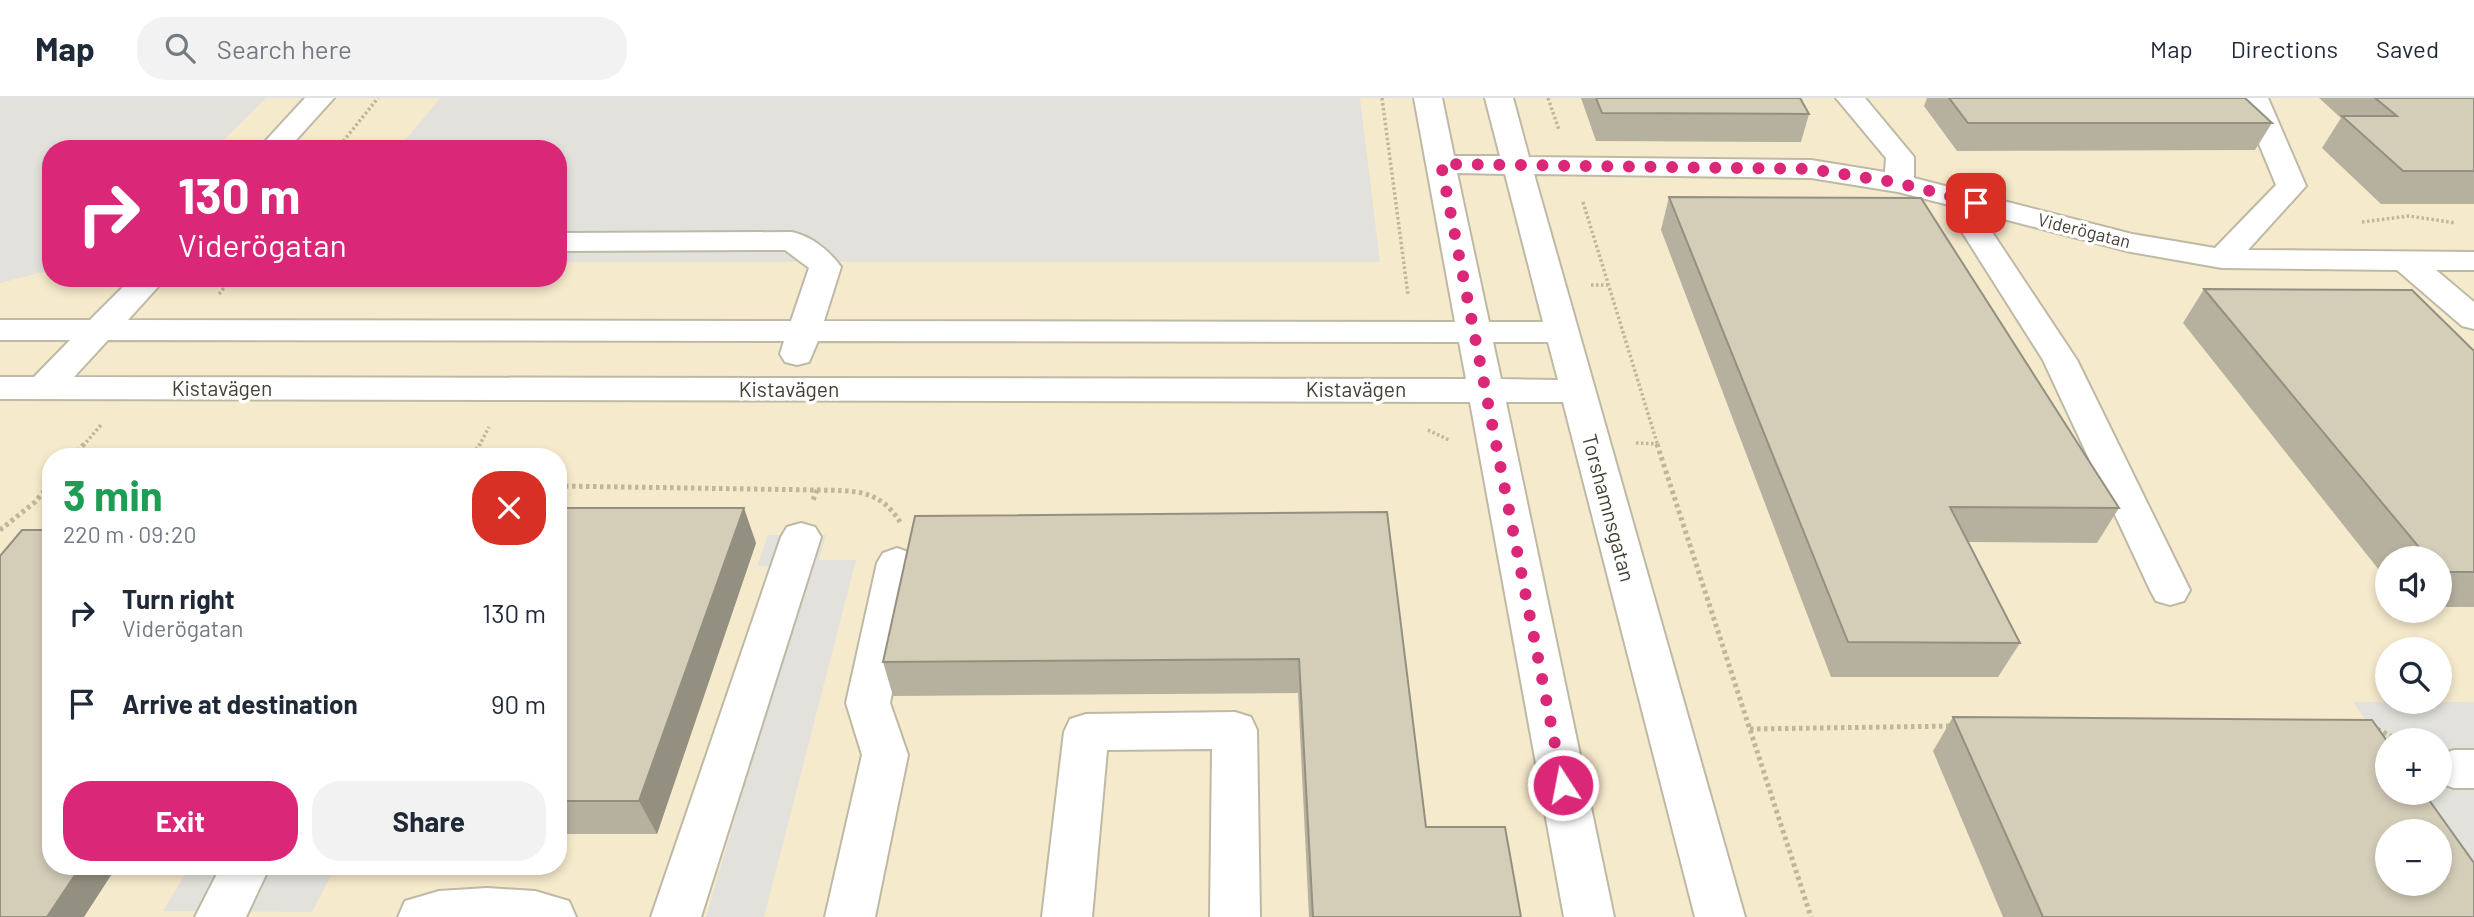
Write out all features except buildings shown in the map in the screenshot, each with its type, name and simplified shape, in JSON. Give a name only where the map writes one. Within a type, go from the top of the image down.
[{"type":"street","points":[[280,140],[320,98]]},
{"type":"street","points":[[1428,98],[1589,917]]},
{"type":"street","name":"Torshamnsgatan","points":[[1499,98],[1720,917]]},
{"type":"street","points":[[1850,98],[1900,157],[1899,183]]},
{"type":"street","points":[[2227,98],[2270,137]]},
{"type":"street","points":[[2222,260],[2291,186],[2254,98]]},
{"type":"street","name":"Viderögatan","points":[[1441,164],[1811,169],[1899,183],[2131,243],[2222,260],[2474,261]]},
{"type":"street","points":[[1976,203],[1977,232],[2060,360],[2170,590]]},
{"type":"street","points":[[567,242],[792,241],[825,267],[786,390]]},
{"type":"street","points":[[2406,261],[2474,319]]},
{"type":"street","points":[[42,389],[141,287]]},
{"type":"street","points":[[0,330],[1562,332]]},
{"type":"street","name":"Kistavägen","points":[[0,388],[1577,391]]},
{"type":"street","points":[[676,917],[801,537]]},
{"type":"street","points":[[850,917],[885,755],[868,703],[897,563]]},
{"type":"street","points":[[1067,917],[1086,732],[1235,730],[1235,917]]},
{"type":"street","points":[[220,917],[241,875]]},
{"type":"street","points":[[423,917],[463,910],[527,912],[551,917]]},
{"type":"path","points":[[344,140],[378,98]]},
{"type":"path","points":[[1382,98],[1409,304]]},
{"type":"path","points":[[1548,98],[1811,917]]},
{"type":"path","points":[[213,302],[225,287]]},
{"type":"path","points":[[81,448],[102,423]]},
{"type":"path","points":[[478,448],[491,424]]},
{"type":"path","points":[[567,486],[858,491],[876,496],[892,505],[905,533],[897,563]]},
{"type":"path","points":[[801,537],[817,490]]},
{"type":"path","points":[[0,530],[42,494]]},
{"type":"path","points":[[2368,725],[2375,728]]},
{"type":"path","points":[[1750,729],[1967,726]]},
{"type":"shaded area","points":[[0,98],[2474,98],[2474,917],[0,917]]},
{"type":"shaded area","points":[[0,98],[266,98],[224,140],[42,140],[42,272],[0,283]]},
{"type":"shaded area","points":[[440,98],[1360,98],[1380,262],[567,262],[567,140],[405,140]]},
{"type":"shaded area","points":[[768,535],[826,535],[819,560],[856,560],[764,917],[706,917],[808,567],[757,566]]},
{"type":"shaded area","points":[[2353,702],[2375,702],[2375,714],[2452,714],[2452,702],[2474,702],[2474,876],[2452,845],[2452,819],[2434,819],[2424,805],[2452,805],[2452,728],[2375,728],[2375,733]]},
{"type":"shaded area","points":[[185,875],[331,875],[312,912],[163,911]]},
{"type":"route","points":[[1563,785],[1441,164],[1811,169],[1899,183],[1976,203]]}]
